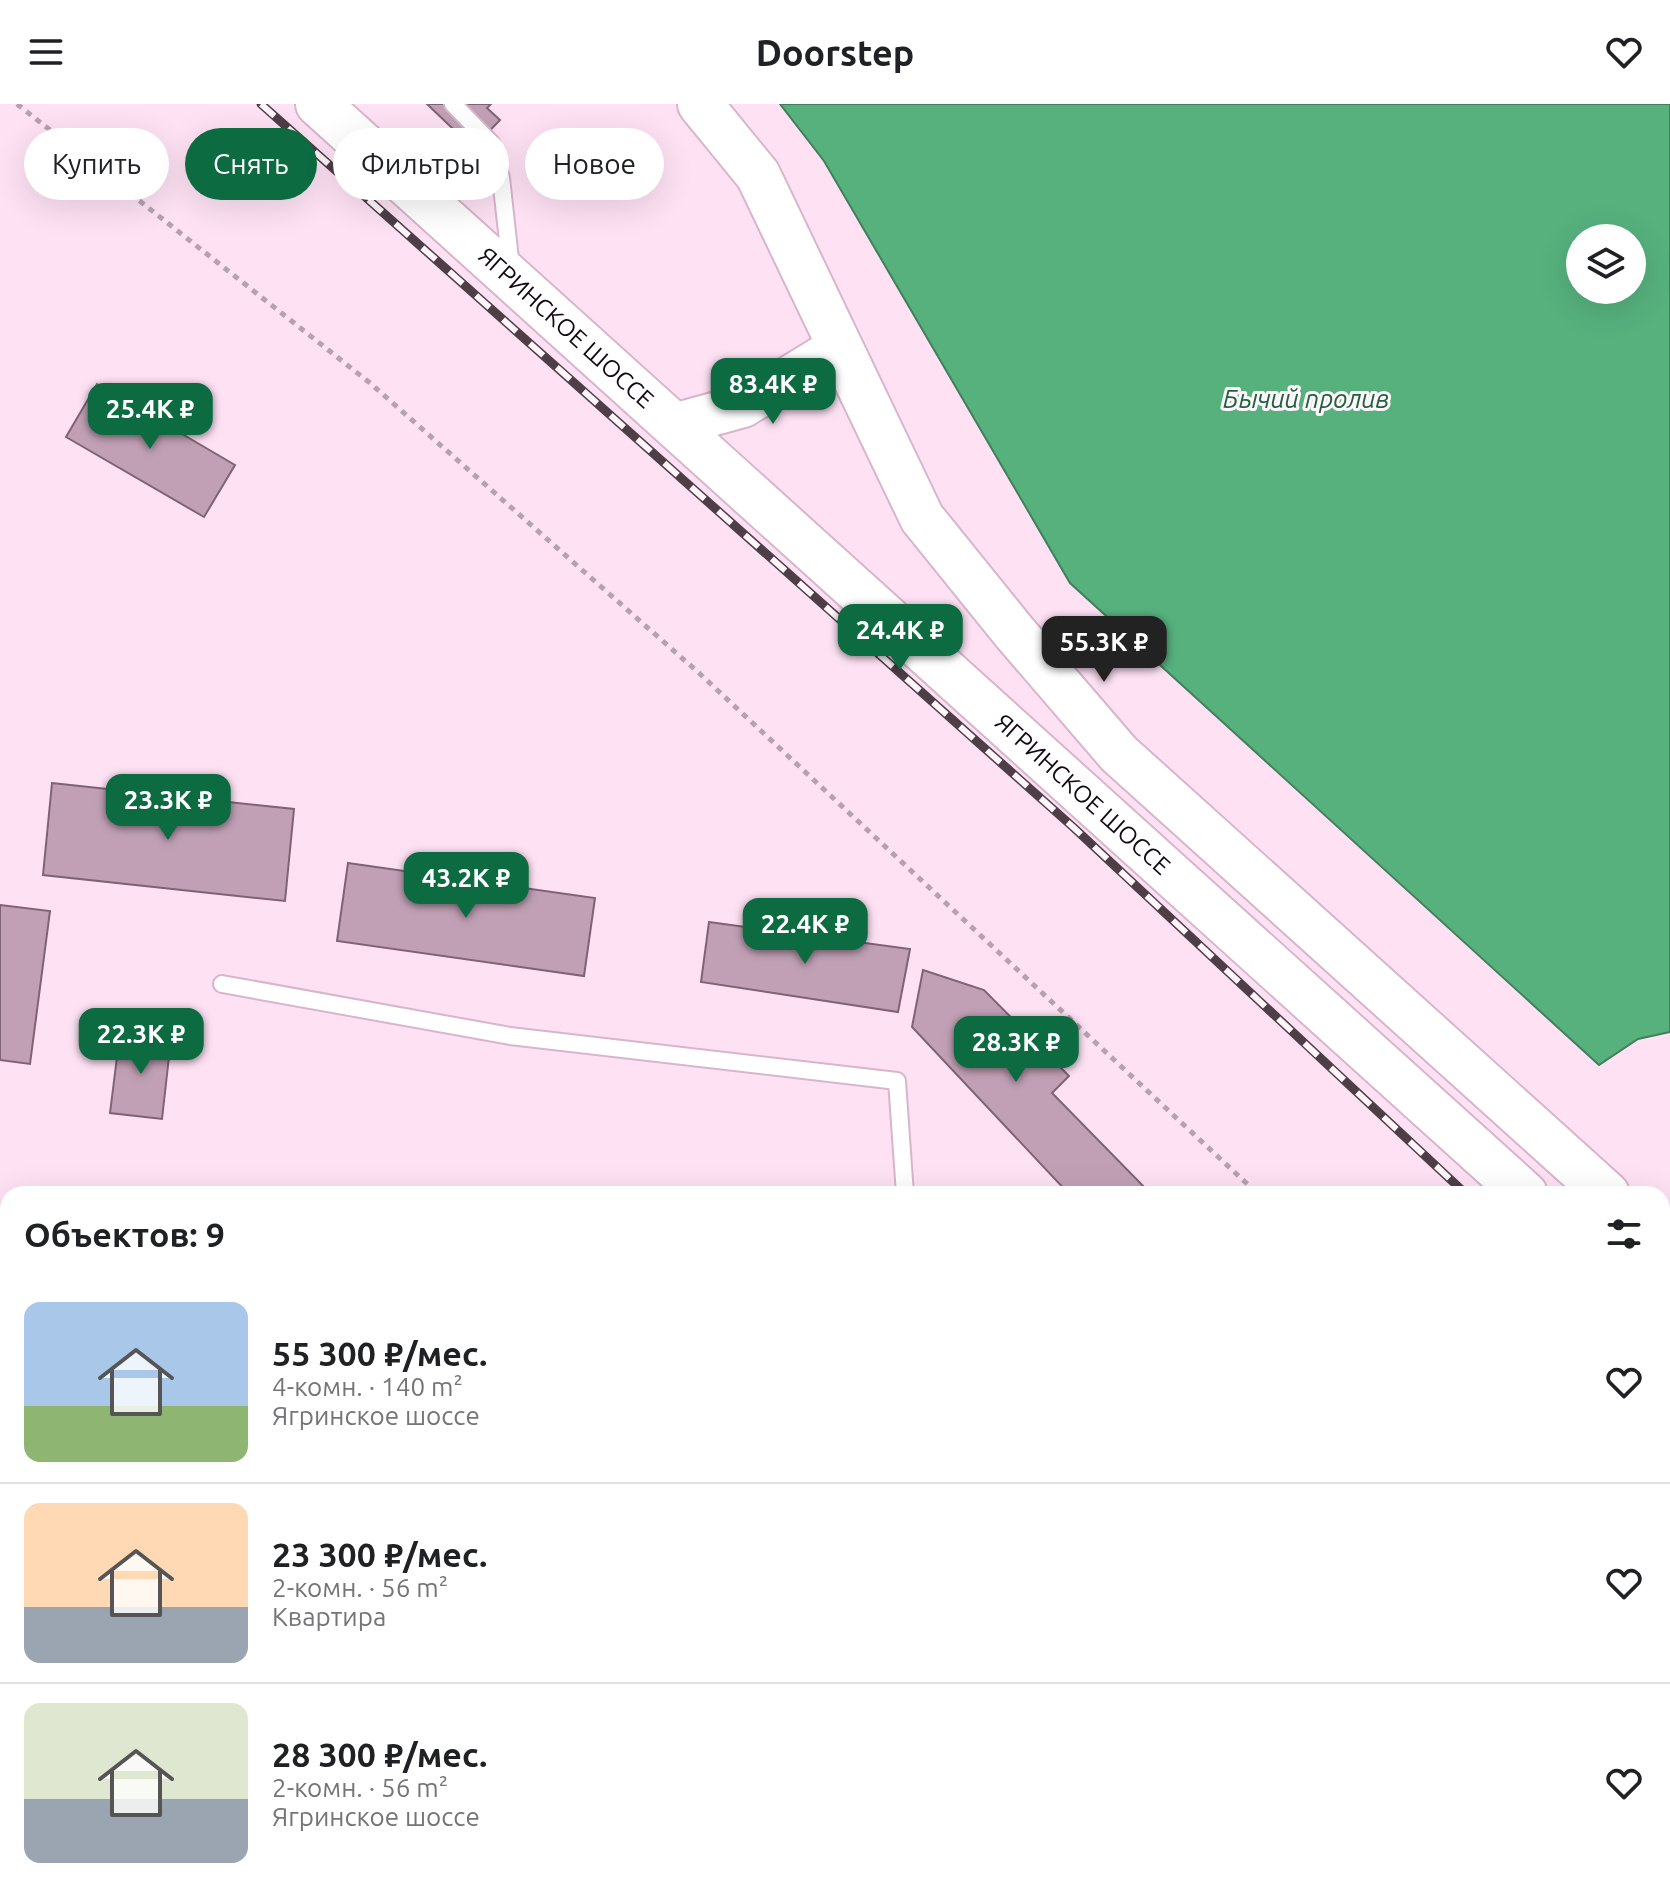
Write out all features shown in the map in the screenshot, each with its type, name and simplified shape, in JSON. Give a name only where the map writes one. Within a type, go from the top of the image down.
[{"type":"main road","name":"ЯГРИНСКОЕ ШОССЕ","points":[[318,104],[1516,1186]]},
{"type":"main road","points":[[700,104],[758,175],[922,518],[1119,754],[1598,1186]]},
{"type":"street","points":[[674,425],[743,406],[839,347]]},
{"type":"lane","points":[[453,104],[491,143],[501,178],[513,281]]},
{"type":"lane","points":[[222,984],[510,1036],[897,1081],[904,1186]]},
{"type":"path","points":[[17,104],[370,383],[699,673],[1249,1186]]},
{"type":"water","name":"Бычий пролив","points":[[780,104],[1670,104],[1670,1032],[1638,1039],[1599,1065],[1070,583],[824,161]]},
{"type":"building","points":[[427,104],[491,104],[487,108],[500,120],[492,128],[452,128]]},
{"type":"building","points":[[97,384],[235,465],[204,517],[66,437]]},
{"type":"building","points":[[52,783],[294,809],[285,901],[43,875]]},
{"type":"building","points":[[348,863],[595,898],[584,976],[337,941]]},
{"type":"building","points":[[0,905],[50,911],[30,1064],[0,1060]]},
{"type":"building","points":[[709,922],[910,949],[898,1012],[701,982]]},
{"type":"building","points":[[923,970],[984,990],[1069,1076],[1052,1093],[1143,1186],[1061,1186],[912,1027]]},
{"type":"building","points":[[120,1033],[171,1039],[162,1119],[110,1113]]},
{"type":"railway","points":[[261,104],[1073,827],[1457,1186]]}]
